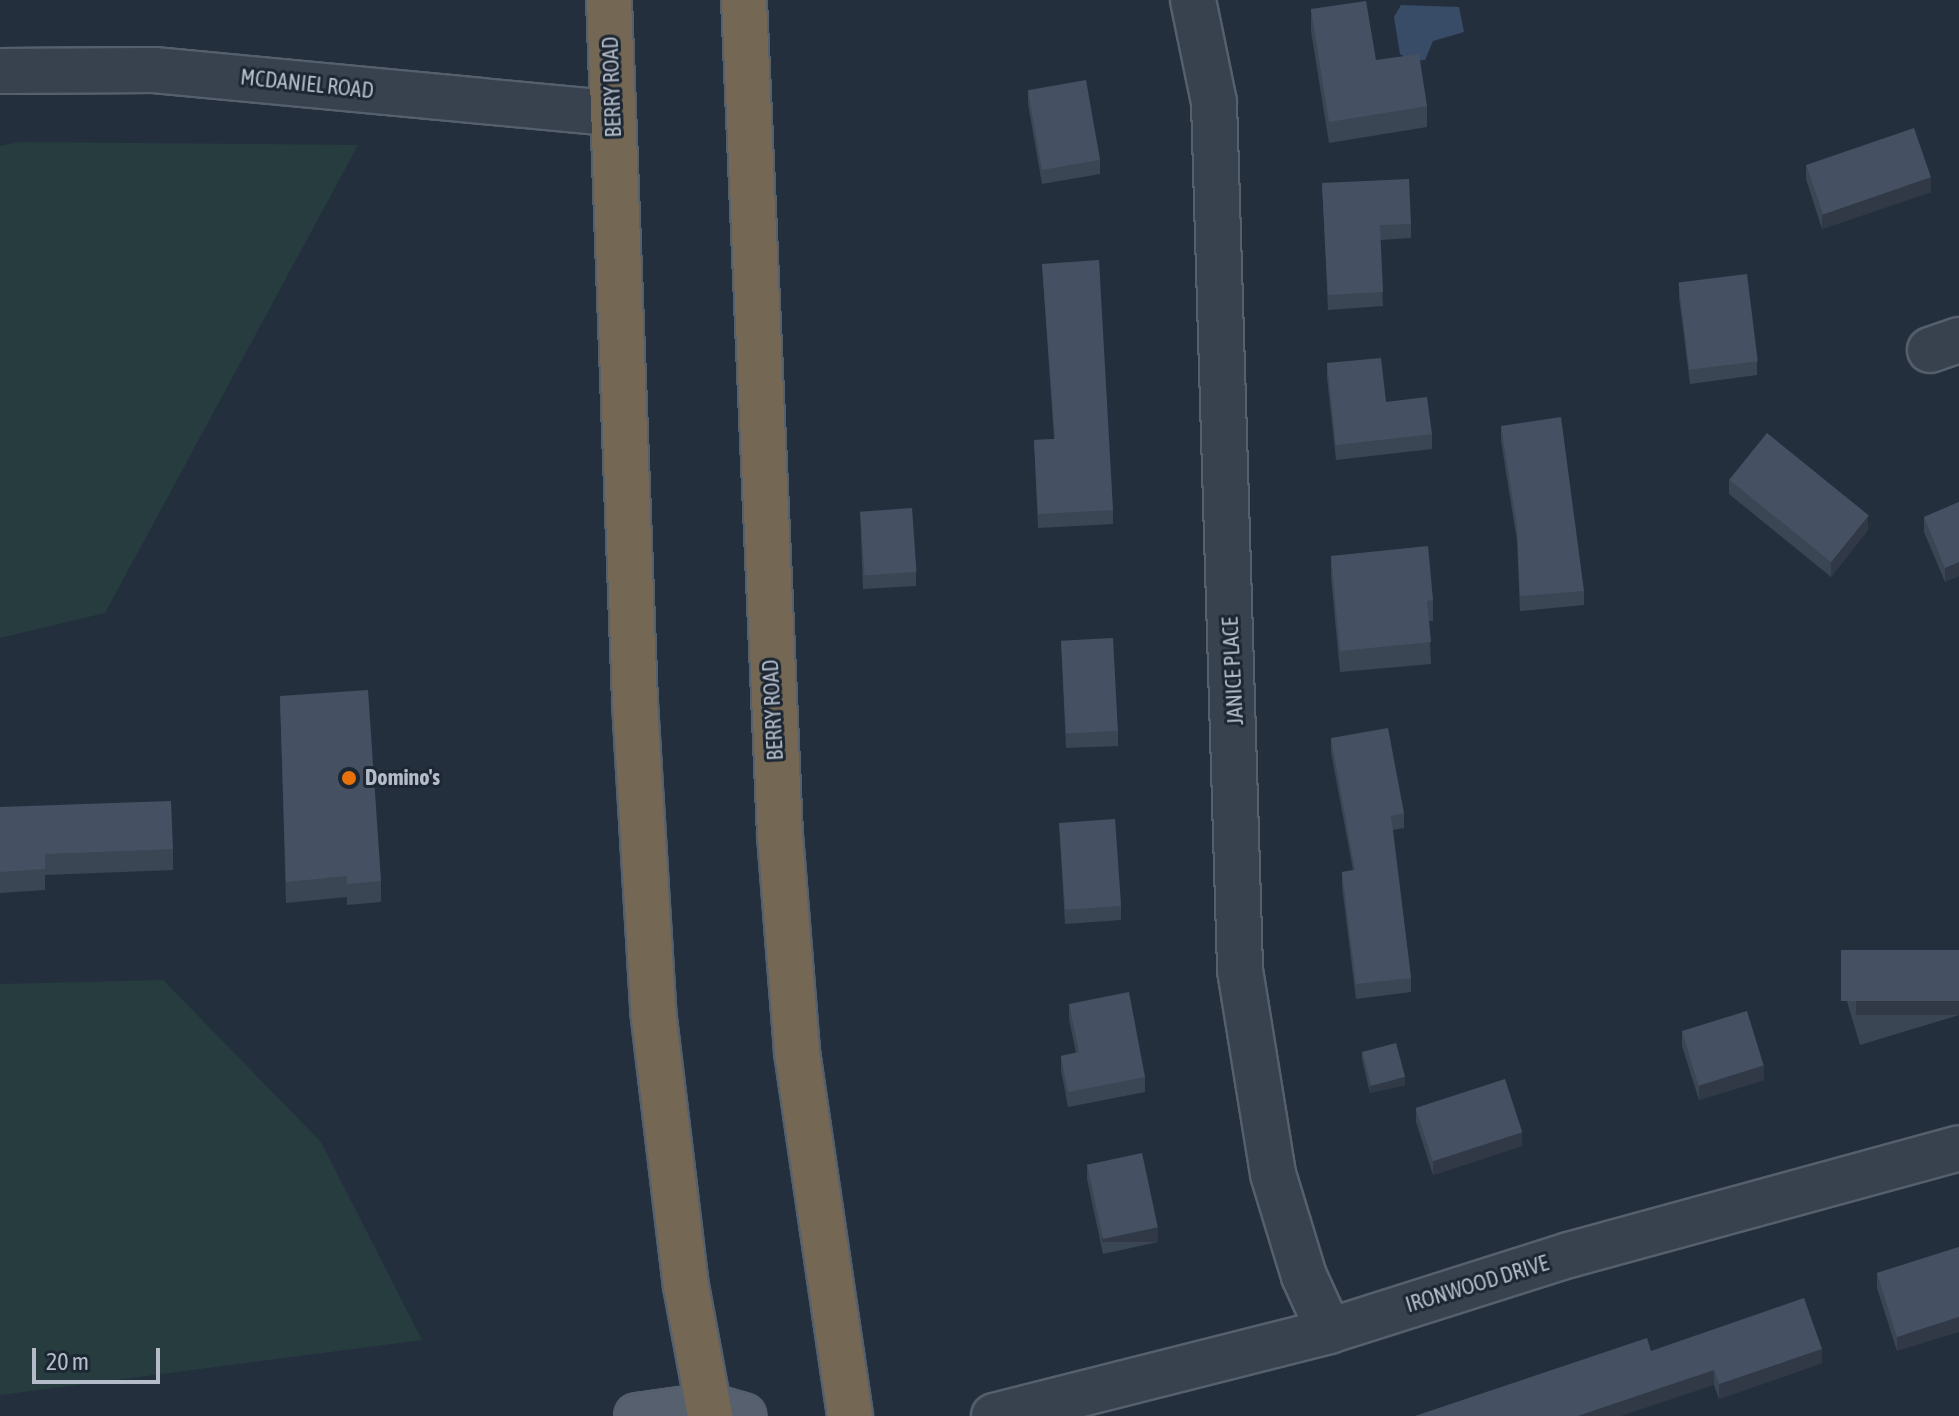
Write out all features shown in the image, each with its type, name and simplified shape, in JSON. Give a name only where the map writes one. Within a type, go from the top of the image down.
[{"type":"highway","name":"BERRY ROAD","points":[[609,0],[635,703],[653,1010],[686,1286],[721,1413]]},
{"type":"highway","name":"BERRY ROAD","points":[[744,0],[780,835],[797,1052],[850,1416]]},
{"type":"main road","points":[[637,1416],[721,1413]]},
{"type":"street","name":"JANICE PLACE","points":[[1193,0],[1214,102],[1240,970],[1273,1174],[1304,1276],[1329,1331]]},
{"type":"street","name":"MCDANIEL ROAD","points":[[0,71],[154,70],[613,113]]},
{"type":"street","name":"IRONWOOD DRIVE","points":[[994,1416],[1329,1331],[1583,1251],[1959,1148]]},
{"type":"green space","points":[[19,142],[358,145],[105,613],[0,638],[0,146]]},
{"type":"green space","points":[[163,980],[321,1142],[422,1340],[0,1395],[0,984]]},
{"type":"water","points":[[1401,5],[1459,7],[1464,32],[1433,41],[1425,60],[1412,61],[1400,54],[1394,17]]},
{"type":"building","points":[[1366,1],[1376,60],[1419,54],[1427,106],[1329,122],[1311,9]]},
{"type":"building","points":[[1086,80],[1100,160],[1042,170],[1028,90]]},
{"type":"building","points":[[1914,128],[1931,177],[1823,214],[1806,165]]},
{"type":"building","points":[[1409,179],[1411,224],[1380,225],[1383,292],[1328,295],[1322,183]]},
{"type":"building","points":[[1099,260],[1113,510],[1038,514],[1034,440],[1055,439],[1042,264]]},
{"type":"building","points":[[1747,274],[1758,361],[1689,370],[1679,282]]},
{"type":"building","points":[[1381,358],[1386,402],[1427,397],[1432,434],[1336,445],[1327,363]]},
{"type":"building","points":[[1561,417],[1584,591],[1520,596],[1517,526],[1501,426]]},
{"type":"building","points":[[1767,433],[1869,515],[1831,562],[1729,480]]},
{"type":"building","points":[[1959,502],[1959,562],[1945,568],[1924,517]]},
{"type":"building","points":[[912,508],[916,572],[865,575],[860,512]]},
{"type":"building","points":[[1428,546],[1433,600],[1427,601],[1431,642],[1340,651],[1331,556]]},
{"type":"building","points":[[1113,638],[1118,731],[1066,734],[1061,641]]},
{"type":"building","points":[[368,690],[381,881],[347,884],[347,876],[286,882],[280,696]]},
{"type":"building","points":[[1388,728],[1404,813],[1391,816],[1411,978],[1356,984],[1342,872],[1355,870],[1331,738]]},
{"type":"building","points":[[171,801],[173,849],[45,854],[45,869],[0,872],[0,807]]},
{"type":"building","points":[[1115,819],[1121,906],[1065,910],[1059,823]]},
{"type":"building","points":[[1841,950],[1959,950],[1959,1001],[1841,1001]]},
{"type":"building","points":[[1129,992],[1145,1077],[1068,1092],[1061,1056],[1079,1052],[1069,1004]]},
{"type":"building","points":[[1747,1011],[1764,1066],[1699,1085],[1682,1031]]},
{"type":"building","points":[[1396,1043],[1405,1077],[1371,1086],[1362,1052]]},
{"type":"building","points":[[1505,1079],[1522,1132],[1433,1161],[1416,1108]]},
{"type":"building","points":[[1142,1153],[1158,1227],[1103,1239],[1087,1165]]},
{"type":"building","points":[[1959,1247],[1959,1317],[1897,1337],[1877,1273]]},
{"type":"building","points":[[1804,1298],[1822,1349],[1719,1384],[1714,1370],[1578,1416],[1415,1416],[1647,1338],[1651,1351]]},
{"type":"place","name":"Domino's","points":[[349,778]]}]
